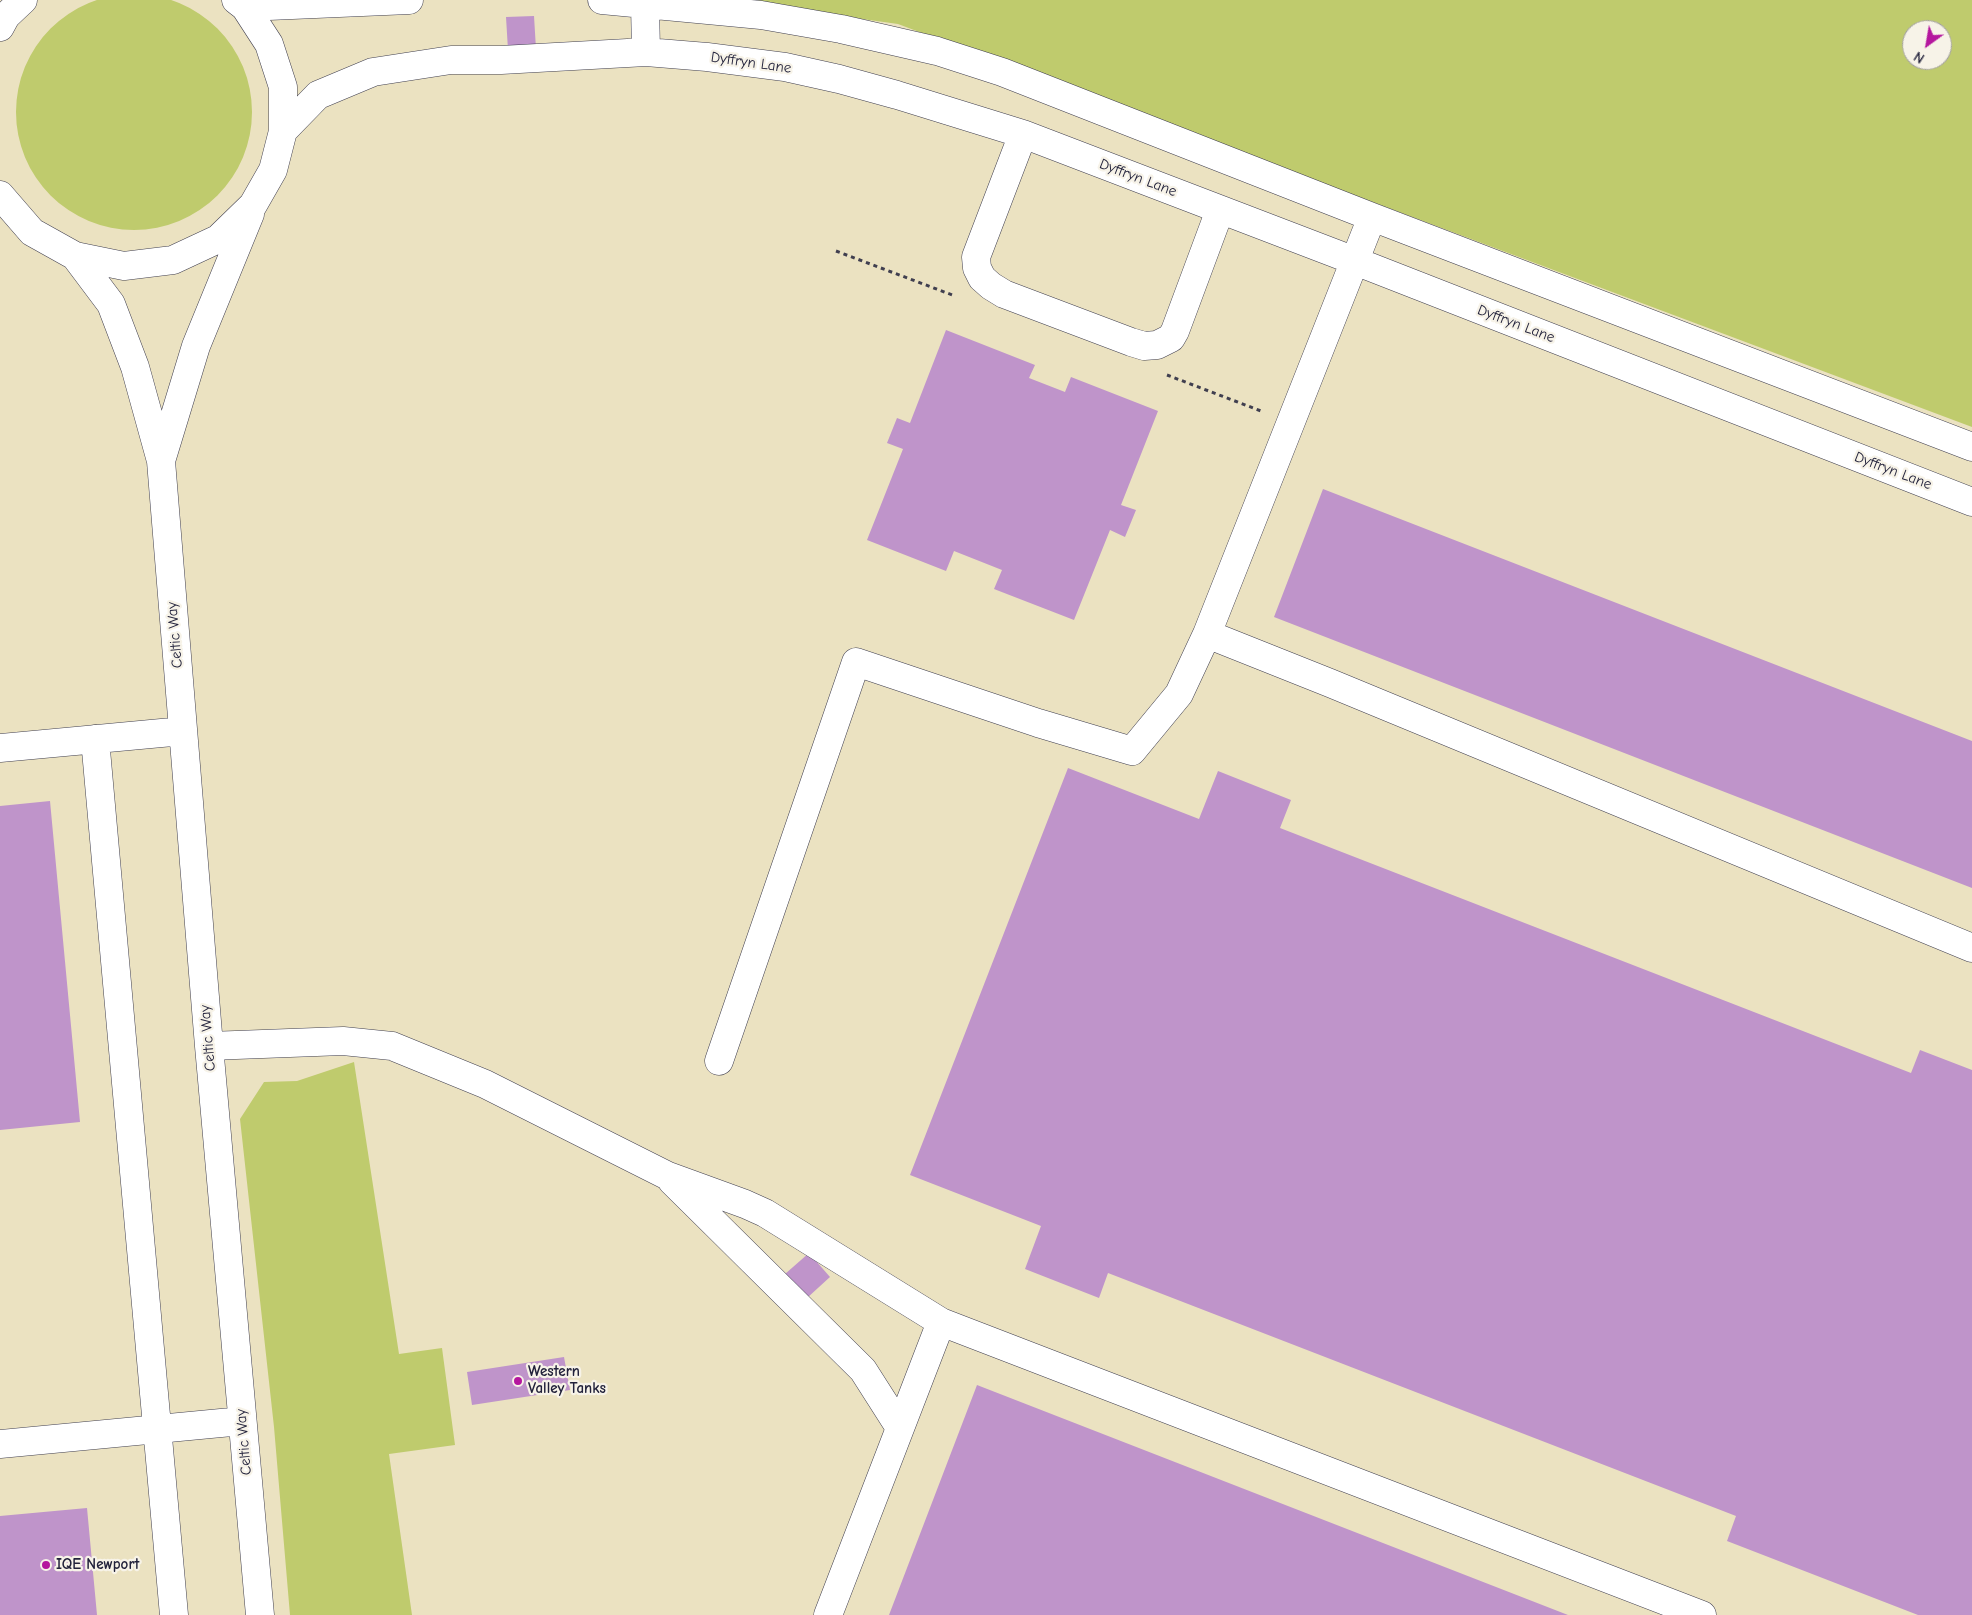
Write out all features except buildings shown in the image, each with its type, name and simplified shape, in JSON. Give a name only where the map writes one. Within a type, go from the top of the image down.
[{"type":"street","points":[[0,27],[6,16],[23,0]]},
{"type":"street","points":[[240,4],[409,0]]},
{"type":"street","points":[[602,0],[761,15],[841,29],[937,51],[1002,72],[1372,217],[1972,447]]},
{"type":"street","name":"Celtic Way","points":[[161,462],[196,346],[253,205],[273,170],[284,131],[283,87],[270,44],[240,4]]},
{"type":"street","points":[[645,4],[646,52]]},
{"type":"street","name":"Dyffryn Lane","points":[[284,131],[318,95],[373,72],[451,60],[501,60],[646,52],[707,57],[785,67],[897,95],[1023,134],[1355,261],[1972,502]]},
{"type":"street","points":[[1023,134],[976,257],[977,268],[982,278],[1004,294],[1131,342],[1144,346],[1157,345],[1170,338],[1175,331],[1220,210]]},
{"type":"street","name":"Celtic Way","points":[[0,196],[32,232],[75,256],[124,266],[173,260],[218,239],[253,205]]},
{"type":"street","points":[[719,1061],[856,662],[1038,723],[1132,751],[1179,694],[1207,634],[1372,217]]},
{"type":"street","name":"Celtic Way","points":[[75,256],[111,304],[135,367],[161,462],[209,1046],[260,1615]]},
{"type":"street","points":[[1207,634],[1972,948]]},
{"type":"street","points":[[0,748],[183,731]]},
{"type":"street","points":[[95,739],[174,1615]]},
{"type":"street","points":[[209,1046],[343,1042],[392,1046],[485,1084],[668,1176],[745,1204],[764,1213],[941,1322],[1702,1615]]},
{"type":"street","points":[[668,1176],[863,1370],[900,1428]]},
{"type":"street","points":[[828,1615],[941,1322]]},
{"type":"street","points":[[0,1444],[242,1421]]},
{"type":"green space","points":[[134,-6],[157,-3],[179,3],[209,21],[225,37],[243,67],[249,89],[252,112],[249,135],[243,157],[225,187],[209,203],[179,221],[157,227],[134,230],[111,227],[89,221],[59,203],[43,187],[25,157],[19,135],[16,112],[19,89],[25,67],[43,37],[59,21],[89,3],[111,-3]]},
{"type":"green space","points":[[726,0],[1972,0],[1972,427],[898,24]]},
{"type":"green space","points":[[354,1062],[399,1354],[442,1348],[455,1445],[389,1454],[412,1615],[290,1615],[274,1427],[240,1119],[264,1082],[297,1081]]},
{"type":"place","name":"Western Valley Tanks","points":[[518,1381]]},
{"type":"place","name":"IQE Newport","points":[[46,1565]]}]
